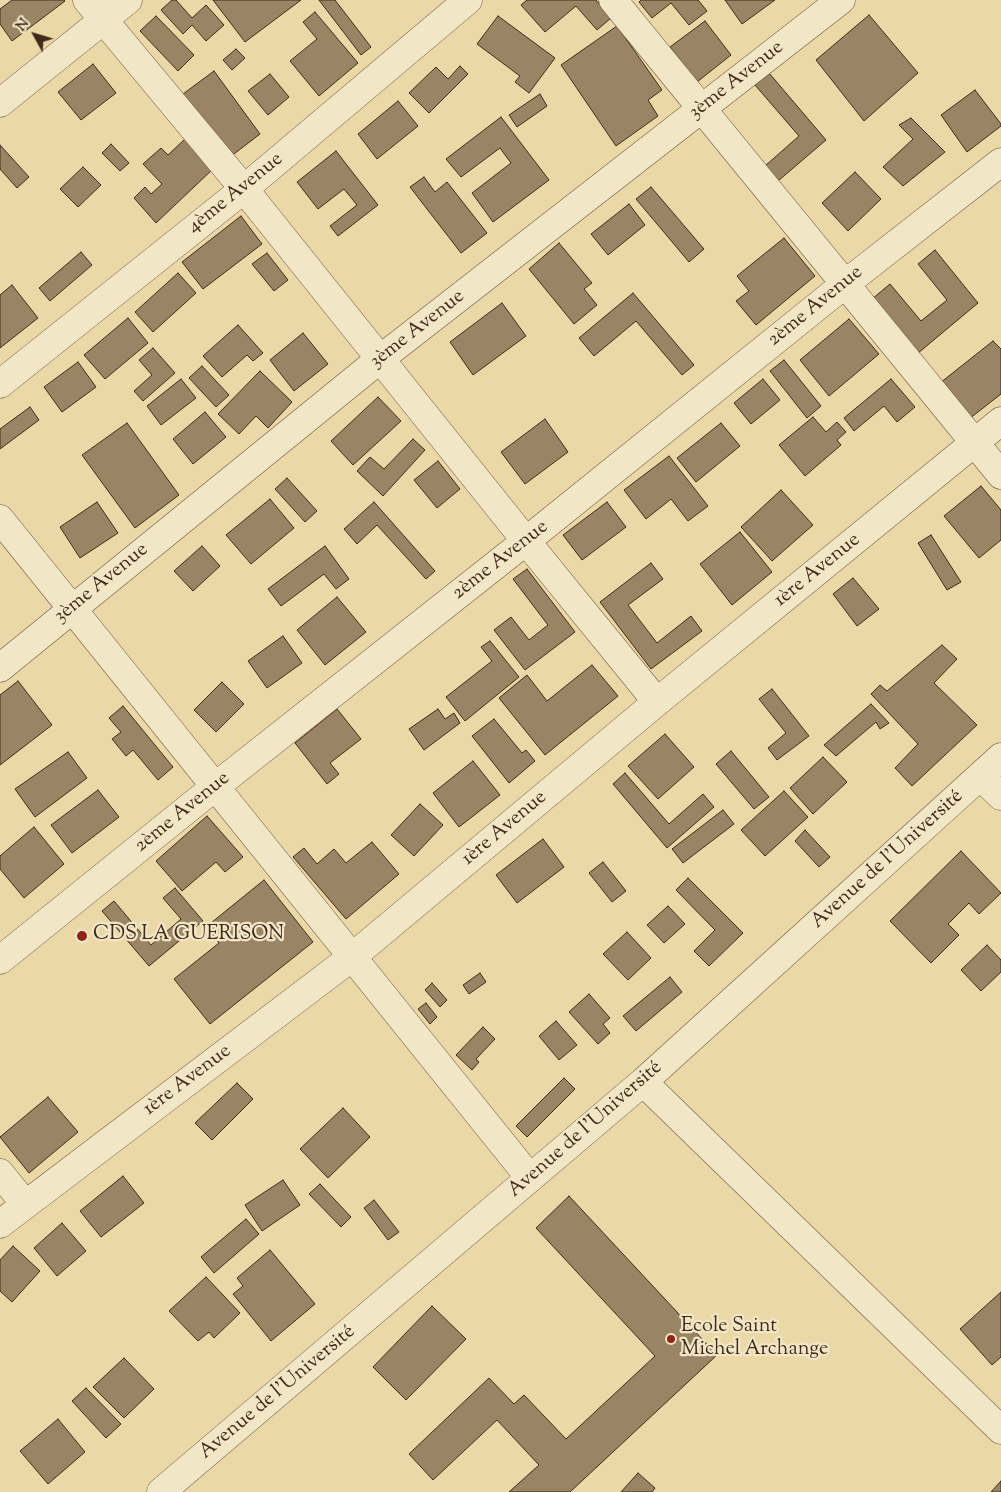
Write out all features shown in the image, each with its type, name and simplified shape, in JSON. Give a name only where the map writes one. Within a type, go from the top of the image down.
[{"type":"street","points":[[0,103],[95,10],[128,0]]},
{"type":"street","name":"4ème Avenue","points":[[0,384],[244,188],[468,0]]},
{"type":"street","points":[[613,0],[1001,475]]},
{"type":"street","name":"3ème Avenue","points":[[0,668],[380,359],[841,0]]},
{"type":"street","points":[[95,10],[244,188],[657,702]]},
{"type":"street","name":"2ème Avenue","points":[[0,960],[845,284],[1001,162]]},
{"type":"street","name":"1ère Avenue","points":[[0,1224],[352,957],[657,702],[1001,421]]},
{"type":"street","points":[[0,519],[530,1178]]},
{"type":"street","name":"Avenue de l'Université","points":[[161,1492],[643,1082],[1001,757]]},
{"type":"street","points":[[980,776],[1001,796]]},
{"type":"street","points":[[643,1082],[1001,1430]]},
{"type":"street","points":[[0,1173],[25,1204]]},
{"type":"building","points":[[12,0],[65,1],[12,41],[0,24],[0,9]]},
{"type":"building","points":[[172,0],[176,0],[192,18],[206,5],[224,25],[206,41],[192,25],[183,34],[161,10]]},
{"type":"building","points":[[213,0],[301,0],[245,42]]},
{"type":"building","points":[[319,0],[335,0],[371,47],[361,55]]},
{"type":"building","points":[[527,0],[596,0],[611,18],[597,30],[576,6],[545,32],[521,5]]},
{"type":"building","points":[[641,0],[698,0],[707,11],[689,25],[671,3],[652,18],[639,2]]},
{"type":"building","points":[[725,0],[775,0],[742,24]]},
{"type":"building","points":[[315,12],[358,63],[319,96],[290,61],[317,39],[303,22]]},
{"type":"building","points":[[869,15],[918,73],[864,121],[816,60]]},
{"type":"building","points":[[156,16],[194,55],[178,71],[140,31]]},
{"type":"building","points":[[498,16],[555,58],[529,93],[515,82],[520,76],[477,44]]},
{"type":"building","points":[[705,21],[731,55],[697,82],[670,47]]},
{"type":"building","points":[[617,26],[662,90],[648,100],[658,116],[616,146],[561,65]]},
{"type":"building","points":[[236,49],[245,58],[232,70],[223,60]]},
{"type":"building","points":[[93,64],[116,93],[81,120],[58,92]]},
{"type":"building","points":[[460,66],[468,74],[429,113],[409,93],[436,67],[448,79]]},
{"type":"building","points":[[214,71],[260,134],[230,157],[183,94]]},
{"type":"building","points":[[769,73],[826,140],[778,181],[765,166],[799,136],[755,85]]},
{"type":"building","points":[[270,74],[289,97],[268,115],[248,91]]},
{"type":"building","points":[[975,90],[1001,126],[967,152],[941,115]]},
{"type":"building","points":[[540,94],[547,106],[517,127],[509,115]]},
{"type":"building","points":[[398,101],[418,126],[377,159],[358,134]]},
{"type":"building","points":[[501,117],[549,180],[493,222],[472,193],[511,163],[500,148],[461,177],[446,159]]},
{"type":"building","points":[[911,118],[945,152],[903,186],[883,167],[913,139],[899,125]]},
{"type":"building","points":[[186,138],[214,168],[156,223],[134,198],[145,187],[151,194],[162,184],[143,164],[161,148],[168,155]]},
{"type":"building","points":[[111,144],[129,163],[120,171],[102,153]]},
{"type":"building","points":[[0,145],[29,177],[17,188],[0,169]]},
{"type":"building","points":[[336,151],[378,205],[338,236],[330,226],[357,205],[344,189],[318,209],[297,182]]},
{"type":"building","points":[[83,167],[101,185],[78,207],[60,189]]},
{"type":"building","points":[[855,172],[881,199],[848,231],[822,203]]},
{"type":"building","points":[[424,177],[435,192],[447,182],[487,233],[461,253],[410,187]]},
{"type":"building","points":[[651,187],[704,249],[689,262],[636,199]]},
{"type":"building","points":[[629,204],[645,225],[608,255],[591,234]]},
{"type":"building","points":[[241,216],[262,244],[203,289],[182,262]]},
{"type":"building","points":[[784,238],[815,276],[756,325],[736,301],[749,291],[737,276]]},
{"type":"building","points":[[559,243],[592,283],[584,289],[597,305],[574,324],[529,269]]},
{"type":"building","points":[[935,250],[978,303],[917,354],[872,299],[890,284],[921,321],[947,300],[918,264]]},
{"type":"building","points":[[81,252],[92,265],[50,301],[39,288]]},
{"type":"building","points":[[267,253],[288,280],[274,291],[252,264]]},
{"type":"building","points":[[178,273],[196,293],[153,332],[135,312]]},
{"type":"building","points":[[12,285],[38,318],[0,348],[0,295]]},
{"type":"building","points":[[633,293],[694,365],[682,375],[636,321],[594,356],[579,338]]},
{"type":"building","points":[[502,303],[526,336],[473,375],[450,342]]},
{"type":"building","points":[[128,318],[148,343],[105,379],[84,355]]},
{"type":"building","points":[[849,319],[879,354],[829,396],[800,360]]},
{"type":"building","points":[[238,325],[263,353],[253,361],[247,355],[222,377],[203,356]]},
{"type":"building","points":[[303,333],[328,364],[294,391],[270,360]]},
{"type":"building","points":[[993,341],[1001,349],[1001,394],[969,419],[940,383]]},
{"type":"building","points":[[153,348],[175,373],[143,401],[134,391],[152,375],[139,360]]},
{"type":"building","points":[[784,360],[821,406],[807,418],[770,371]]},
{"type":"building","points":[[78,362],[96,387],[62,412],[44,387]]},
{"type":"building","points":[[202,366],[229,395],[216,407],[189,378]]},
{"type":"building","points":[[260,371],[292,402],[268,428],[256,416],[239,434],[218,414]]},
{"type":"building","points":[[181,379],[196,398],[161,425],[147,406]]},
{"type":"building","points":[[763,379],[780,400],[751,424],[734,403]]},
{"type":"building","points":[[891,379],[915,407],[897,422],[884,406],[854,431],[844,418]]},
{"type":"building","points":[[378,397],[401,421],[353,465],[331,441]]},
{"type":"building","points":[[30,407],[39,420],[0,449],[0,429]]},
{"type":"building","points":[[205,412],[226,437],[193,464],[173,439]]},
{"type":"building","points":[[813,417],[826,432],[837,422],[846,432],[837,440],[841,445],[805,476],[779,445]]},
{"type":"building","points":[[545,419],[568,452],[525,484],[501,452]]},
{"type":"building","points":[[127,423],[179,495],[135,528],[82,455]]},
{"type":"building","points":[[721,423],[740,446],[696,482],[677,458]]},
{"type":"building","points":[[413,439],[425,450],[383,496],[357,471],[370,457],[384,469]]},
{"type":"building","points":[[669,456],[708,506],[688,521],[671,499],[646,519],[624,490]]},
{"type":"building","points":[[438,461],[460,489],[437,508],[414,480]]},
{"type":"building","points":[[287,478],[317,511],[305,522],[275,489]]},
{"type":"building","points":[[981,486],[1001,510],[1001,540],[979,558],[944,516]]},
{"type":"building","points":[[781,490],[813,525],[772,561],[741,527]]},
{"type":"building","points":[[270,499],[294,528],[251,564],[226,535]]},
{"type":"building","points":[[97,502],[118,533],[80,558],[60,527]]},
{"type":"building","points":[[374,502],[435,571],[426,579],[377,525],[357,544],[344,529]]},
{"type":"building","points":[[607,502],[626,527],[582,560],[563,535]]},
{"type":"building","points":[[740,532],[772,572],[732,605],[700,564]]},
{"type":"building","points":[[931,535],[961,582],[947,590],[918,543]]},
{"type":"building","points":[[202,546],[220,566],[193,591],[174,571]]},
{"type":"building","points":[[325,546],[349,579],[336,589],[324,574],[281,606],[268,589]]},
{"type":"building","points":[[651,563],[663,579],[628,605],[657,643],[691,616],[702,631],[651,669],[600,602]]},
{"type":"building","points":[[527,569],[575,632],[525,670],[494,630],[511,617],[529,640],[548,625],[513,579]]},
{"type":"building","points":[[853,578],[879,609],[857,626],[833,594]]},
{"type":"building","points":[[337,597],[366,632],[325,665],[297,630]]},
{"type":"building","points":[[283,636],[302,663],[267,688],[248,661]]},
{"type":"building","points":[[490,641],[519,677],[465,721],[446,697],[492,661],[481,647]]},
{"type":"building","points":[[942,645],[957,659],[934,683],[977,725],[912,786],[895,768],[918,744],[871,694],[880,685],[887,691]]},
{"type":"building","points":[[592,665],[618,696],[545,755],[499,698],[527,675],[547,701]]},
{"type":"building","points":[[18,681],[52,725],[0,765],[0,695]]},
{"type":"building","points":[[222,682],[244,704],[216,732],[194,710]]},
{"type":"building","points":[[772,689],[809,736],[777,760],[768,748],[786,733],[759,699]]},
{"type":"building","points":[[871,704],[889,723],[880,729],[876,722],[836,756],[824,745]]},
{"type":"building","points":[[123,706],[173,767],[158,780],[133,750],[126,756],[112,739],[121,732],[109,718]]},
{"type":"building","points":[[337,709],[361,739],[330,763],[339,774],[327,784],[295,743]]},
{"type":"building","points":[[438,709],[445,719],[454,713],[460,723],[424,750],[409,729]]},
{"type":"building","points":[[494,719],[522,753],[526,750],[535,761],[509,783],[472,736]]},
{"type":"building","points":[[665,734],[694,767],[658,799],[628,766]]},
{"type":"building","points":[[731,751],[769,797],[754,809],[716,764]]},
{"type":"building","points":[[68,752],[87,778],[35,817],[15,789]]},
{"type":"building","points":[[823,757],[847,782],[813,814],[790,788]]},
{"type":"building","points":[[473,761],[500,795],[459,827],[433,793]]},
{"type":"building","points":[[625,773],[669,824],[703,794],[714,807],[667,848],[613,784]]},
{"type":"building","points":[[98,790],[119,817],[72,853],[51,825]]},
{"type":"building","points":[[784,791],[808,817],[765,856],[741,830]]},
{"type":"building","points":[[420,804],[443,825],[414,856],[391,835]]},
{"type":"building","points":[[723,810],[734,824],[683,863],[672,849]]},
{"type":"building","points":[[207,816],[243,857],[225,872],[216,862],[182,891],[156,861]]},
{"type":"building","points":[[34,827],[64,864],[24,898],[0,869],[0,856]]},
{"type":"building","points":[[805,830],[830,857],[819,867],[795,841]]},
{"type":"building","points":[[543,839],[564,867],[517,903],[496,875]]},
{"type":"building","points":[[372,842],[399,874],[346,919],[293,857],[304,848],[317,864],[334,849],[346,863]]},
{"type":"building","points":[[961,851],[1001,893],[979,914],[969,903],[948,924],[959,935],[931,963],[890,921]]},
{"type":"building","points":[[603,862],[626,891],[612,902],[589,873]]},
{"type":"building","points":[[688,878],[743,933],[709,966],[694,951],[715,930],[676,890]]},
{"type":"building","points":[[264,880],[313,942],[210,1024],[174,979],[219,943],[206,927]]},
{"type":"building","points":[[175,888],[203,921],[149,966],[102,911],[114,901],[151,945],[181,919],[163,898]]},
{"type":"building","points":[[668,906],[685,924],[664,943],[647,925]]},
{"type":"building","points":[[627,932],[651,958],[628,980],[603,954]]},
{"type":"building","points":[[987,945],[1001,960],[1001,972],[981,991],[961,970]]},
{"type":"building","points":[[480,973],[486,982],[469,994],[463,985]]},
{"type":"building","points":[[670,977],[682,992],[636,1031],[623,1016]]},
{"type":"building","points":[[432,983],[447,1000],[440,1007],[425,990]]},
{"type":"building","points":[[589,994],[610,1018],[603,1024],[610,1033],[598,1044],[569,1012]]},
{"type":"building","points":[[426,1003],[437,1017],[430,1024],[418,1009]]},
{"type":"building","points":[[556,1021],[577,1045],[559,1060],[539,1036]]},
{"type":"building","points":[[483,1027],[495,1039],[476,1059],[479,1062],[472,1070],[456,1055]]},
{"type":"building","points":[[564,1078],[575,1089],[527,1137],[516,1126]]},
{"type":"building","points":[[237,1083],[253,1099],[212,1140],[195,1123]]},
{"type":"building","points":[[48,1097],[78,1132],[29,1173],[0,1137]]},
{"type":"building","points":[[343,1108],[370,1137],[328,1178],[300,1149]]},
{"type":"building","points":[[123,1176],[144,1203],[101,1237],[80,1211]]},
{"type":"building","points":[[283,1180],[300,1205],[262,1231],[245,1205]]},
{"type":"building","points":[[320,1184],[351,1217],[341,1227],[309,1194]]},
{"type":"building","name":"Ecole Saint Michel Archange","points":[[569,1196],[717,1355],[570,1492],[509,1492],[539,1465],[497,1420],[433,1480],[409,1454],[489,1378],[514,1404],[524,1395],[566,1439],[655,1356],[536,1228]]},
{"type":"building","points":[[374,1200],[399,1232],[388,1240],[364,1208]]},
{"type":"building","points":[[246,1219],[259,1234],[214,1273],[201,1257]]},
{"type":"building","points":[[62,1223],[86,1251],[57,1276],[34,1248]]},
{"type":"building","points":[[13,1246],[40,1271],[12,1302],[0,1291],[0,1260]]},
{"type":"building","points":[[270,1250],[315,1304],[271,1341],[233,1294],[243,1286],[237,1278]]},
{"type":"building","points":[[206,1277],[240,1313],[214,1338],[209,1332],[198,1341],[169,1311]]},
{"type":"building","points":[[1001,1292],[1001,1357],[992,1365],[960,1329]]},
{"type":"building","points":[[432,1306],[466,1339],[406,1400],[373,1367]]},
{"type":"building","points":[[124,1358],[154,1389],[124,1418],[93,1387]]},
{"type":"building","points":[[86,1388],[121,1424],[106,1438],[72,1401]]},
{"type":"building","points":[[58,1419],[85,1452],[48,1484],[20,1451]]},
{"type":"building","points":[[638,1473],[655,1488],[652,1492],[621,1492]]},
{"type":"building","points":[[1001,1481],[1001,1492],[991,1492]]},
{"type":"place","name":"CDS LA GUERISON","points":[[82,936]]},
{"type":"place","name":"Ecole Saint Michel Archange","points":[[671,1339]]}]
